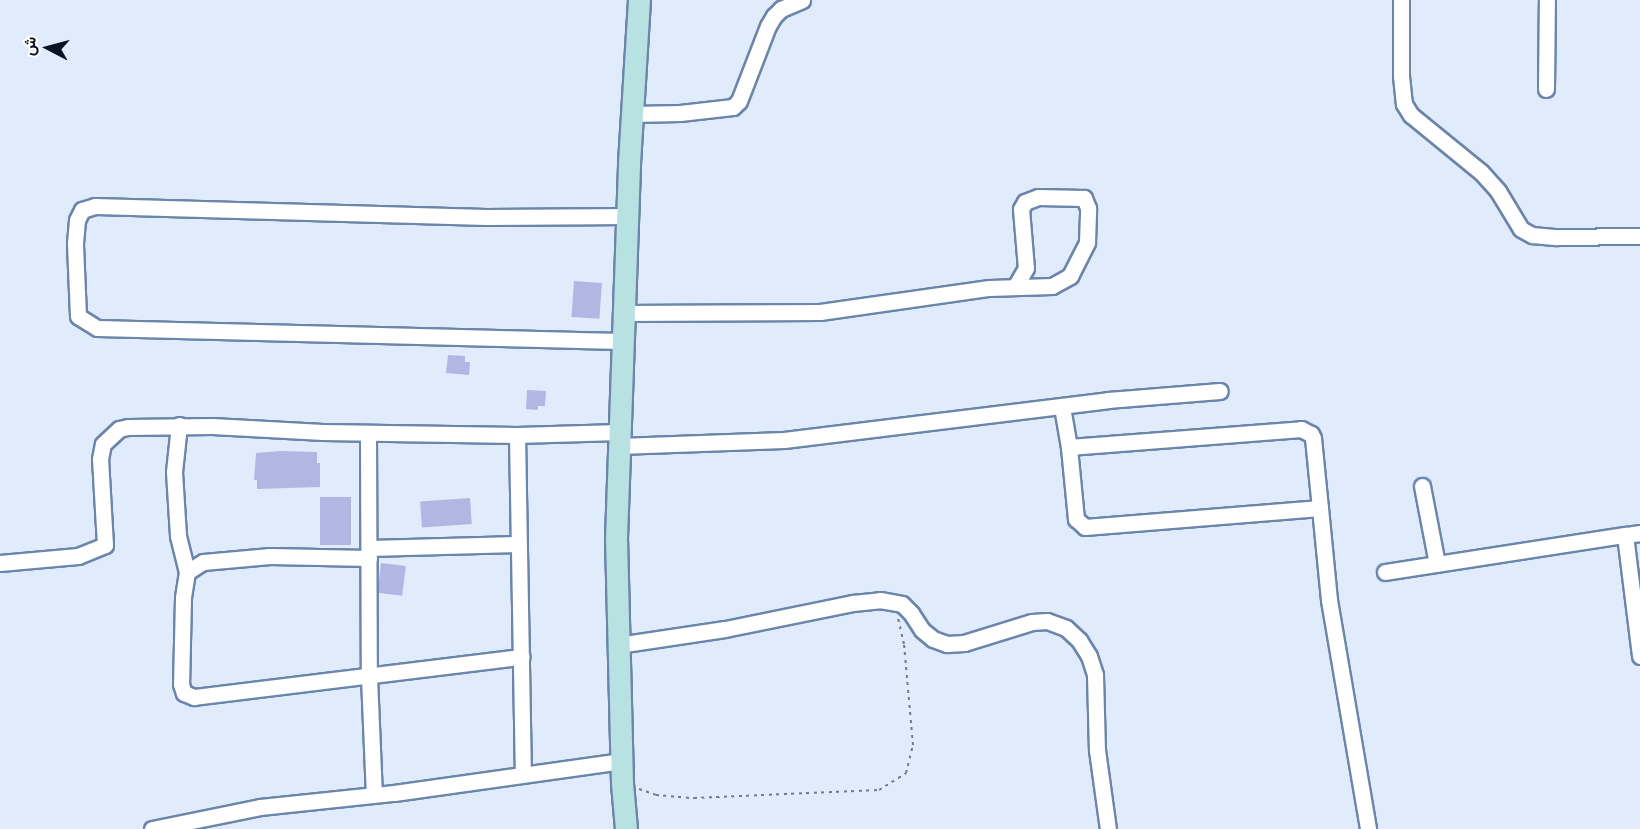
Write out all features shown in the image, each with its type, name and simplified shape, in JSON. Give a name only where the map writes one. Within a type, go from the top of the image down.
[{"type":"main road","points":[[626,829],[622,783],[616,538],[622,312],[639,0]]},
{"type":"street","points":[[632,114],[680,113],[733,107],[739,101],[774,16],[781,9],[802,0]]},
{"type":"street","points":[[1401,0],[1401,76],[1404,104],[1411,115],[1481,172],[1498,191],[1521,229],[1532,235],[1557,237],[1640,236]]},
{"type":"street","points":[[1546,88],[1547,0]]},
{"type":"street","points":[[622,312],[820,312],[989,288],[1052,286],[1070,276],[1087,242],[1088,208],[1084,198],[1038,197],[1025,202],[1021,209],[1026,268],[1015,287]]},
{"type":"street","points":[[622,341],[97,328],[78,316],[75,243],[77,220],[82,210],[95,206],[486,217],[627,216]]},
{"type":"street","points":[[0,563],[78,556],[105,545],[100,459],[103,444],[119,429],[128,427],[179,426],[619,439],[784,440],[1108,400],[1220,391]]},
{"type":"street","points":[[1062,407],[1069,447],[1076,519],[1085,526],[1320,508]]},
{"type":"street","points":[[179,426],[174,472],[178,536],[187,572],[183,598],[181,684],[184,693],[194,697],[522,657]]},
{"type":"street","points":[[1069,447],[1301,429],[1308,431],[1313,438],[1329,600],[1368,829]]},
{"type":"street","points":[[368,433],[369,677],[374,794]]},
{"type":"street","points":[[517,435],[523,774]]},
{"type":"street","points":[[1422,486],[1437,564]]},
{"type":"street","points":[[1385,572],[1633,534],[1640,656]]},
{"type":"street","points":[[187,572],[203,562],[270,555],[369,553],[518,544]]},
{"type":"street","points":[[618,645],[725,629],[853,603],[880,600],[893,602],[907,609],[922,630],[933,639],[948,644],[964,643],[1032,622],[1047,621],[1066,628],[1079,640],[1089,657],[1095,675],[1097,750],[1108,829]]},
{"type":"street","points":[[152,829],[260,807],[622,761]]},
{"type":"path","points":[[622,783],[656,795],[694,798],[879,790],[906,773],[913,745],[904,644],[893,602]]},
{"type":"building","points":[[574,281],[602,283],[599,319],[571,317]]},
{"type":"building","points":[[448,355],[465,356],[465,362],[470,362],[469,375],[446,373]]},
{"type":"building","points":[[527,390],[546,391],[545,406],[538,406],[538,410],[526,409]]},
{"type":"building","points":[[317,452],[317,463],[320,463],[320,487],[257,489],[257,480],[254,480],[256,453]]},
{"type":"building","points":[[320,497],[351,497],[351,545],[320,545]]},
{"type":"building","points":[[470,498],[472,524],[422,527],[420,501]]},
{"type":"building","points":[[381,563],[406,566],[402,596],[377,593]]}]
